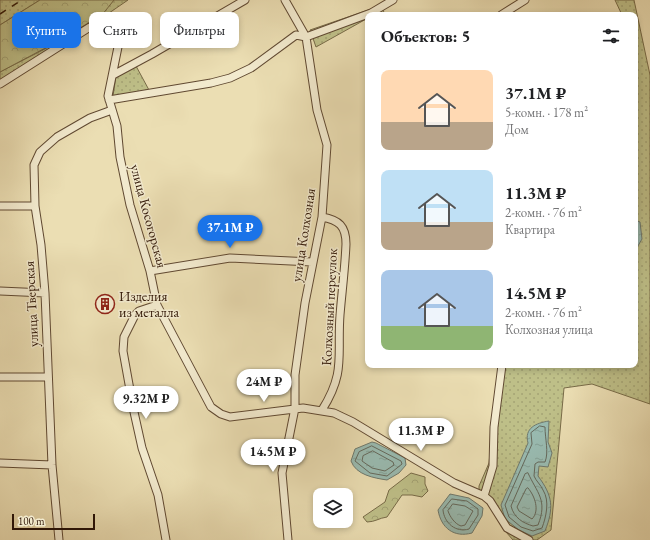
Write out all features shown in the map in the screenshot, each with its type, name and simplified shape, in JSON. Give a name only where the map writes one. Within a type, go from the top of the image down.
[{"type":"street","points":[[113,74],[152,54],[245,0]]},
{"type":"street","name":"улица Колхозная","points":[[285,0],[306,37],[317,110],[326,142],[322,217],[312,262],[295,370],[294,408],[282,477],[288,540]]},
{"type":"street","points":[[375,12],[393,0]]},
{"type":"street","points":[[506,12],[525,0]]},
{"type":"street","points":[[0,84],[90,27],[102,23],[108,23],[117,39],[118,53],[109,100],[211,83],[230,78],[251,68],[296,36],[306,37],[365,16]]},
{"type":"street","name":"улица Косогорская","points":[[109,100],[117,126],[120,163],[130,205],[150,271],[157,305],[210,405],[221,414],[238,417],[294,408]]},
{"type":"street","name":"улица Тверская","points":[[59,540],[52,465],[45,293],[41,245],[35,206],[33,171],[34,161],[40,152],[66,131],[96,114],[112,110]]},
{"type":"street","points":[[0,206],[35,206]]},
{"type":"street","name":"Колхозный переулок","points":[[322,217],[329,218],[341,224],[346,238],[340,322],[339,371],[334,388],[322,410]]},
{"type":"street","points":[[150,271],[230,258],[312,262]]},
{"type":"street","points":[[0,291],[45,293]]},
{"type":"street","points":[[157,305],[139,311],[135,315],[124,337],[123,351],[127,379],[142,448],[158,496],[166,540]]},
{"type":"street","points":[[484,496],[493,466],[494,427],[502,368]]},
{"type":"street","points":[[0,377],[48,377]]},
{"type":"street","points":[[294,408],[322,410],[334,413],[353,422],[454,483],[484,496],[490,501],[507,528],[529,540]]},
{"type":"street","points":[[0,463],[52,465]]},
{"type":"green space","points":[[0,0],[40,0],[21,12],[12,12],[12,18],[0,25]]},
{"type":"green space","points":[[40,0],[114,0],[104,12],[89,12],[89,23],[81,27],[81,12],[21,12]]},
{"type":"green space","points":[[114,0],[128,0],[111,12],[102,12]]},
{"type":"green space","points":[[615,0],[634,0],[637,12],[621,12]]},
{"type":"green space","points":[[380,6],[384,12],[365,12],[365,20],[316,47],[310,30]]},
{"type":"green space","points":[[12,18],[12,48],[45,48],[0,72],[0,25]]},
{"type":"green space","points":[[638,19],[650,75],[650,404],[592,384],[564,388],[551,530],[537,540],[513,540],[506,532],[501,516],[491,498],[479,498],[479,486],[489,463],[499,368],[638,368]]},
{"type":"green space","points":[[89,23],[89,26],[81,31],[81,28]]},
{"type":"green space","points":[[53,48],[0,80],[0,72],[45,49]]},
{"type":"green space","points":[[136,66],[149,90],[113,96],[116,76]]},
{"type":"green space","points":[[411,473],[425,477],[425,484],[428,491],[422,497],[402,495],[387,517],[367,522],[363,517],[385,502],[389,490]]},
{"type":"water","points":[[638,221],[640,222],[642,239],[638,246]]},
{"type":"water","points":[[549,421],[548,442],[552,453],[548,467],[539,466],[538,476],[549,496],[551,509],[550,516],[545,531],[532,536],[519,530],[505,519],[501,505],[528,443],[527,438],[529,430],[540,423]]},
{"type":"water","points":[[372,442],[405,458],[406,465],[399,473],[387,480],[361,473],[353,466],[351,461],[355,449]]},
{"type":"water","points":[[450,494],[469,498],[483,508],[482,516],[472,533],[454,533],[445,527],[442,522],[438,510]]},
{"type":"railway","points":[[0,14],[22,0]]},
{"type":"place","name":"Изделия из металла","points":[[105,304]]}]
